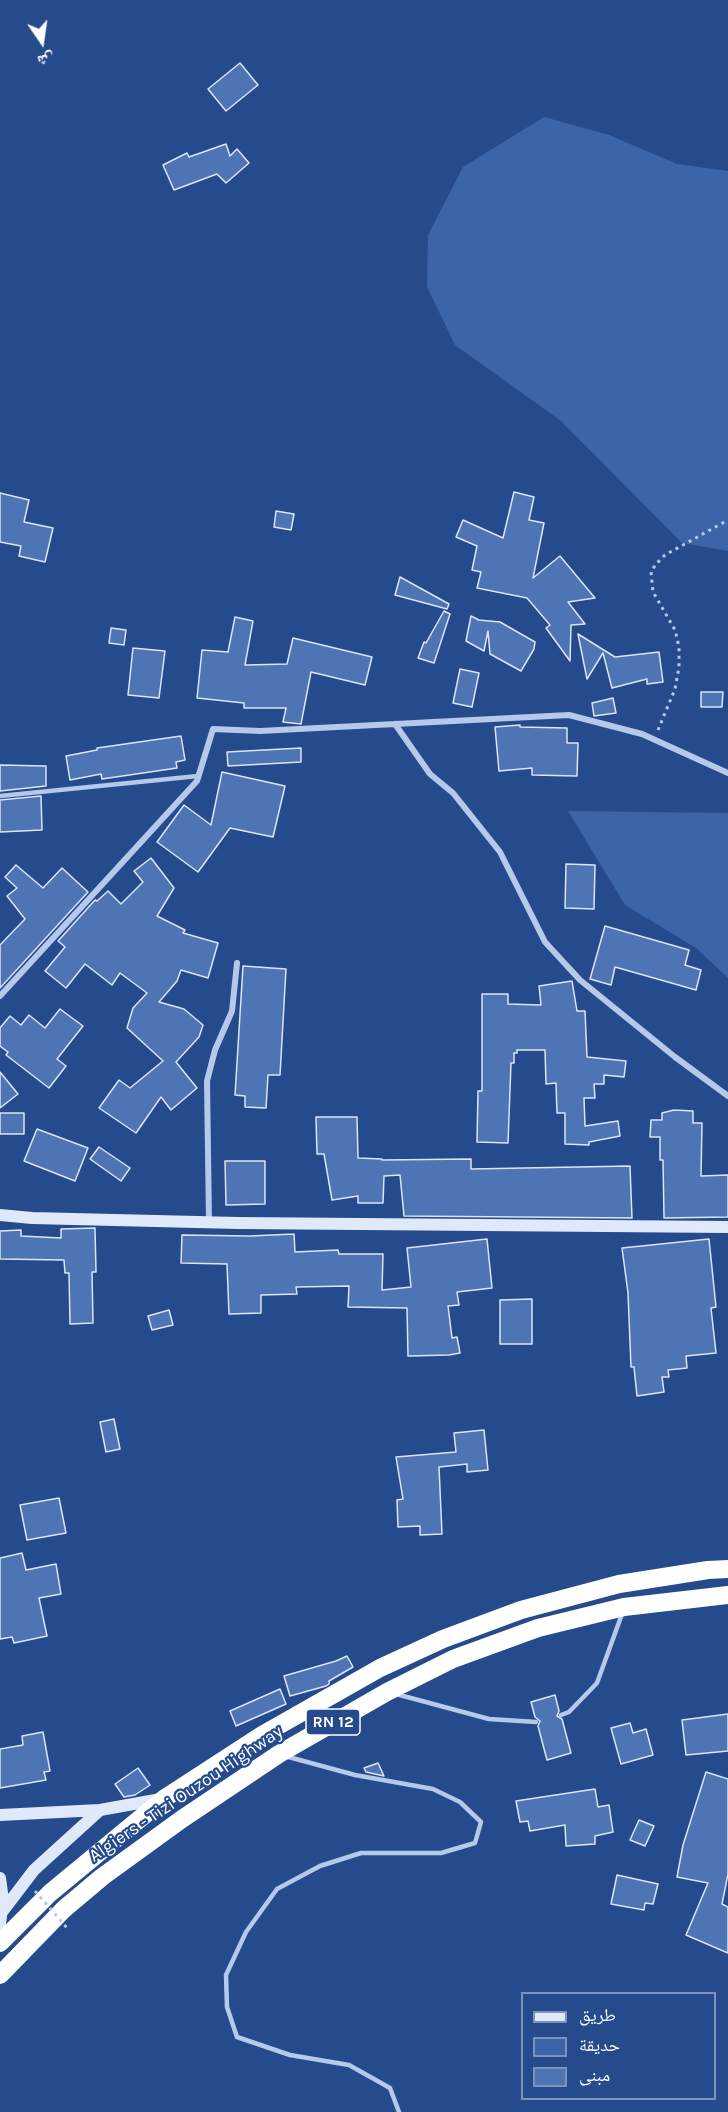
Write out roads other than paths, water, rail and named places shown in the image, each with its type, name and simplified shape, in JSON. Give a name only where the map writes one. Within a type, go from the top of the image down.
[{"type":"highway","name":"Algiers - Tizi Ouzou Highway","points":[[0,1942],[50,1893],[165,1798],[262,1735],[380,1668],[443,1639],[521,1610],[619,1584],[728,1569]]},
{"type":"highway","name":"Algiers - Tizi Ouzou Highway","points":[[0,1975],[64,1909],[102,1877],[182,1819],[279,1754],[387,1692],[453,1659],[538,1628],[624,1607],[728,1594]]},
{"type":"main road","points":[[0,1215],[209,1223],[728,1227]]},
{"type":"main road","points":[[0,1815],[100,1810],[165,1798]]},
{"type":"main road","points":[[1,1918],[34,1870],[100,1810]]},
{"type":"main road","points":[[0,1878],[1,1918]]},
{"type":"street","points":[[0,996],[197,781],[213,729],[260,731],[569,715],[642,734],[728,773]]},
{"type":"street","points":[[395,724],[430,774],[453,793],[500,852],[545,942],[580,980],[675,1057],[728,1096]]},
{"type":"street","points":[[209,1223],[207,1081],[215,1050],[232,1011],[237,963]]},
{"type":"lane","points":[[0,796],[198,776]]},
{"type":"lane","points":[[561,1715],[569,1712],[597,1683],[624,1607]]},
{"type":"lane","points":[[387,1692],[489,1719],[536,1722]]},
{"type":"lane","points":[[279,1754],[355,1775],[433,1789],[460,1802],[481,1822],[475,1843],[441,1853],[361,1854],[320,1866],[277,1889],[246,1932],[226,1975],[227,2007],[237,2037],[290,2055],[349,2065],[390,2088],[399,2112]]}]
